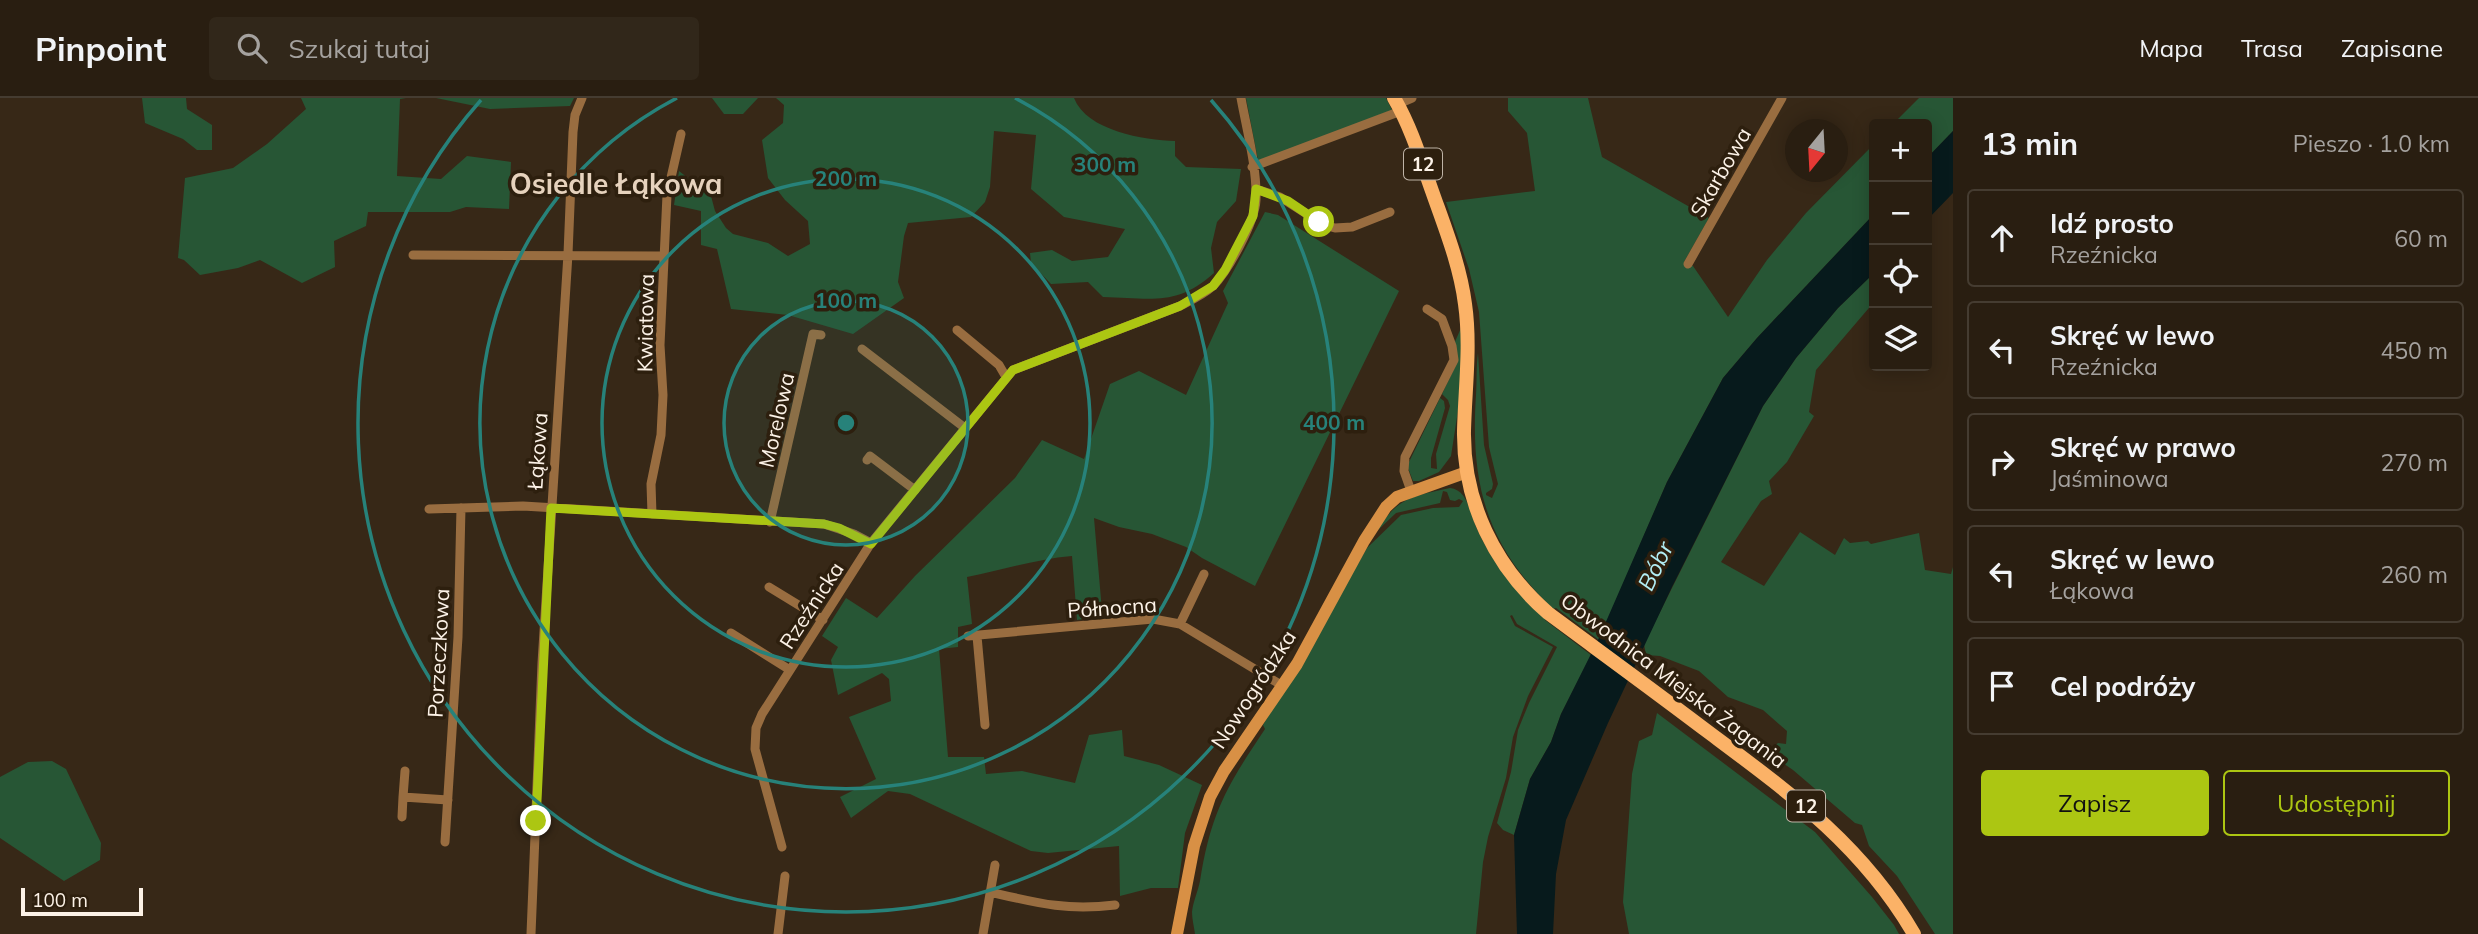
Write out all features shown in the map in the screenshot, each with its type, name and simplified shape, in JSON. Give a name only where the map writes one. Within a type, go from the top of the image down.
[{"type":"main road","name":"12","points":[[1398,104],[1442,217],[1462,287],[1468,353],[1464,434],[1467,472]]},
{"type":"main road","name":"Nowogródzka","points":[[1177,934],[1195,846],[1210,797],[1283,686],[1385,507],[1397,497],[1411,491],[1467,472]]},
{"type":"main road","name":"Obwodnica Miejska Żagania","points":[[1467,472],[1477,513],[1492,544],[1529,596],[1548,613],[1777,783],[1832,829],[1875,877],[1914,934]]},
{"type":"street","name":"Łąkowa","points":[[531,934],[551,508],[568,254],[573,132],[575,115],[582,98]]},
{"type":"street","name":"Rzeźnicka","points":[[782,847],[755,749],[754,738],[762,714],[871,544],[1013,370],[1180,306],[1204,293],[1225,270],[1256,206],[1256,189],[1241,98]]},
{"type":"street","points":[[1252,167],[1412,98]]},
{"type":"street","name":"Skarbowa","points":[[1688,264],[1782,98]]},
{"type":"street","name":"Kwiatowa","points":[[652,514],[652,484],[663,395],[660,345],[667,195],[681,134]]},
{"type":"street","points":[[1256,189],[1280,197],[1324,225],[1335,228],[1352,227],[1390,212]]},
{"type":"street","points":[[413,255],[664,256]]},
{"type":"street","points":[[1411,491],[1404,471],[1405,457],[1454,360],[1454,351],[1442,319],[1427,309]]},
{"type":"street","points":[[957,330],[999,365],[1006,377]]},
{"type":"street","name":"Morelowa","points":[[770,522],[813,334],[821,335]]},
{"type":"street","points":[[862,349],[965,428]]},
{"type":"street","points":[[867,460],[870,456],[915,490]]},
{"type":"street","name":"Porzeczkowa","points":[[445,842],[458,636],[461,508]]},
{"type":"street","points":[[429,509],[551,508],[824,524],[839,528],[871,544]]},
{"type":"street","points":[[1180,624],[1204,574]]},
{"type":"street","points":[[769,587],[823,620]]},
{"type":"street","name":"Północna","points":[[985,725],[972,636],[1153,619],[1180,624],[1283,686]]},
{"type":"street","points":[[731,632],[790,670]]},
{"type":"street","points":[[402,817],[404,771]]},
{"type":"street","points":[[403,797],[448,800]]},
{"type":"street","points":[[983,934],[995,865]]},
{"type":"street","points":[[778,934],[785,876]]},
{"type":"street","points":[[990,892],[1053,907],[1084,909],[1115,905]]},
{"type":"green space","points":[[142,98],[186,98],[187,109],[212,125],[212,150],[197,150],[183,139],[145,123]]},
{"type":"green space","points":[[301,98],[406,98],[400,99],[397,176],[441,179],[467,156],[511,162],[509,209],[466,207],[450,212],[368,212],[366,226],[334,241],[335,267],[302,283],[260,260],[238,268],[200,275],[178,258],[185,178],[233,168],[267,144],[306,109]]},
{"type":"green space","points":[[436,98],[574,98],[570,106],[490,109]]},
{"type":"green space","points":[[712,98],[758,98],[743,114],[724,114]]},
{"type":"green space","points":[[776,98],[1074,98],[1081,109],[1103,126],[1133,136],[1175,141],[1175,156],[1186,167],[1241,169],[1236,201],[1217,222],[1211,248],[1214,273],[1188,291],[1175,296],[1149,299],[1103,297],[1088,282],[1051,284],[1031,263],[1030,253],[1052,250],[1072,261],[1108,257],[1125,229],[1064,217],[1031,189],[1036,135],[994,131],[990,187],[985,202],[971,217],[908,223],[898,282],[904,298],[853,334],[788,315],[731,309],[717,249],[701,245],[701,211],[674,205],[679,171],[711,196],[715,211],[733,234],[768,243],[788,256],[810,244],[808,221],[785,200],[768,178],[762,140],[783,123],[784,105]]},
{"type":"green space","points":[[1246,98],[1386,98],[1392,110],[1281,154],[1258,160]]},
{"type":"green space","points":[[1508,98],[1588,98],[1602,157],[1709,218],[1684,262],[1693,266],[1728,317],[1767,260],[1806,213],[1837,182],[1848,182],[1848,170],[1869,149],[1869,219],[1723,378],[1667,482],[1599,640],[1556,608],[1553,609],[1512,562],[1498,537],[1480,486],[1475,427],[1478,353],[1484,445],[1493,484],[1486,495],[1492,498],[1498,484],[1489,447],[1479,312],[1469,269],[1446,202],[1535,191],[1527,133],[1508,111]]},
{"type":"green space","points":[[1919,98],[1953,98],[1953,131],[1932,153],[1932,119],[1898,119]]},
{"type":"green space","points":[[1265,212],[1278,215],[1399,291],[1255,586],[1186,547],[1152,534],[1094,518],[1102,611],[1099,616],[1077,620],[1072,556],[1032,562],[967,577],[972,624],[958,627],[958,647],[939,649],[948,757],[984,757],[986,774],[1022,771],[1075,783],[1089,735],[1122,730],[1124,756],[1159,765],[1202,785],[1185,833],[1178,888],[1151,888],[1120,896],[1119,846],[1048,853],[1031,851],[910,794],[888,791],[851,818],[840,797],[876,779],[849,717],[891,701],[889,679],[882,673],[838,695],[831,660],[838,647],[822,636],[846,598],[877,618],[915,576],[1015,478],[1042,440],[1084,459],[1110,384],[1139,371],[1186,395],[1228,303],[1223,291]]},
{"type":"green space","points":[[1869,278],[1869,308],[1816,370],[1809,412],[1814,416],[1787,462],[1769,481],[1772,494],[1761,501],[1721,562],[1764,586],[1800,532],[1835,555],[1844,538],[1850,543],[1868,541],[1871,544],[1919,533],[1925,570],[1951,574],[1953,567],[1953,934],[1935,934],[1897,876],[1869,846],[1862,825],[1855,823],[1793,770],[1771,755],[1771,749],[1778,743],[1786,744],[1787,731],[1763,710],[1728,697],[1699,671],[1660,656],[1646,655],[1644,644],[1763,406],[1796,358],[1838,308]]},
{"type":"green space","points":[[1461,328],[1461,391],[1451,456],[1439,472],[1413,481],[1408,468],[1409,462],[1440,398],[1444,401],[1445,408],[1431,458],[1431,468],[1437,469],[1436,454],[1450,406],[1442,394],[1455,367],[1454,344]]},
{"type":"green space","points":[[1450,488],[1461,493],[1465,499],[1484,544],[1507,578],[1545,620],[1591,655],[1561,714],[1551,742],[1530,779],[1514,835],[1503,830],[1497,823],[1511,772],[1518,730],[1557,647],[1517,624],[1512,615],[1510,616],[1515,626],[1553,647],[1528,696],[1513,737],[1506,778],[1483,862],[1476,934],[1195,934],[1193,908],[1209,836],[1222,800],[1265,729],[1263,725],[1367,548],[1401,515],[1433,508],[1459,507],[1463,501],[1450,500],[1447,492],[1443,491],[1440,503],[1396,513],[1377,531],[1384,520],[1408,500]]},
{"type":"green space","points":[[1657,713],[1815,832],[1872,897],[1899,934],[1629,934],[1623,902],[1632,774],[1639,741],[1652,735]]},
{"type":"green space","points":[[52,761],[66,769],[101,843],[100,860],[64,881],[0,838],[0,777],[28,762]]},
{"type":"water","points":[[1953,131],[1953,193],[1932,215],[1932,182],[1932,153]]},
{"type":"water","name":"Bóbr","points":[[1869,219],[1869,278],[1838,308],[1796,358],[1763,406],[1672,587],[1608,723],[1566,820],[1556,874],[1553,934],[1517,934],[1514,835],[1530,779],[1551,742],[1561,714],[1598,640],[1667,482],[1723,378]]},
{"type":"district","name":"Osiedle Łąkowa","points":[[616,183]]},
{"type":"route","points":[[536,821],[551,508],[824,524],[854,534],[871,544],[1013,370],[1180,306],[1213,286],[1225,270],[1253,216],[1256,189],[1288,201],[1319,222]]}]
